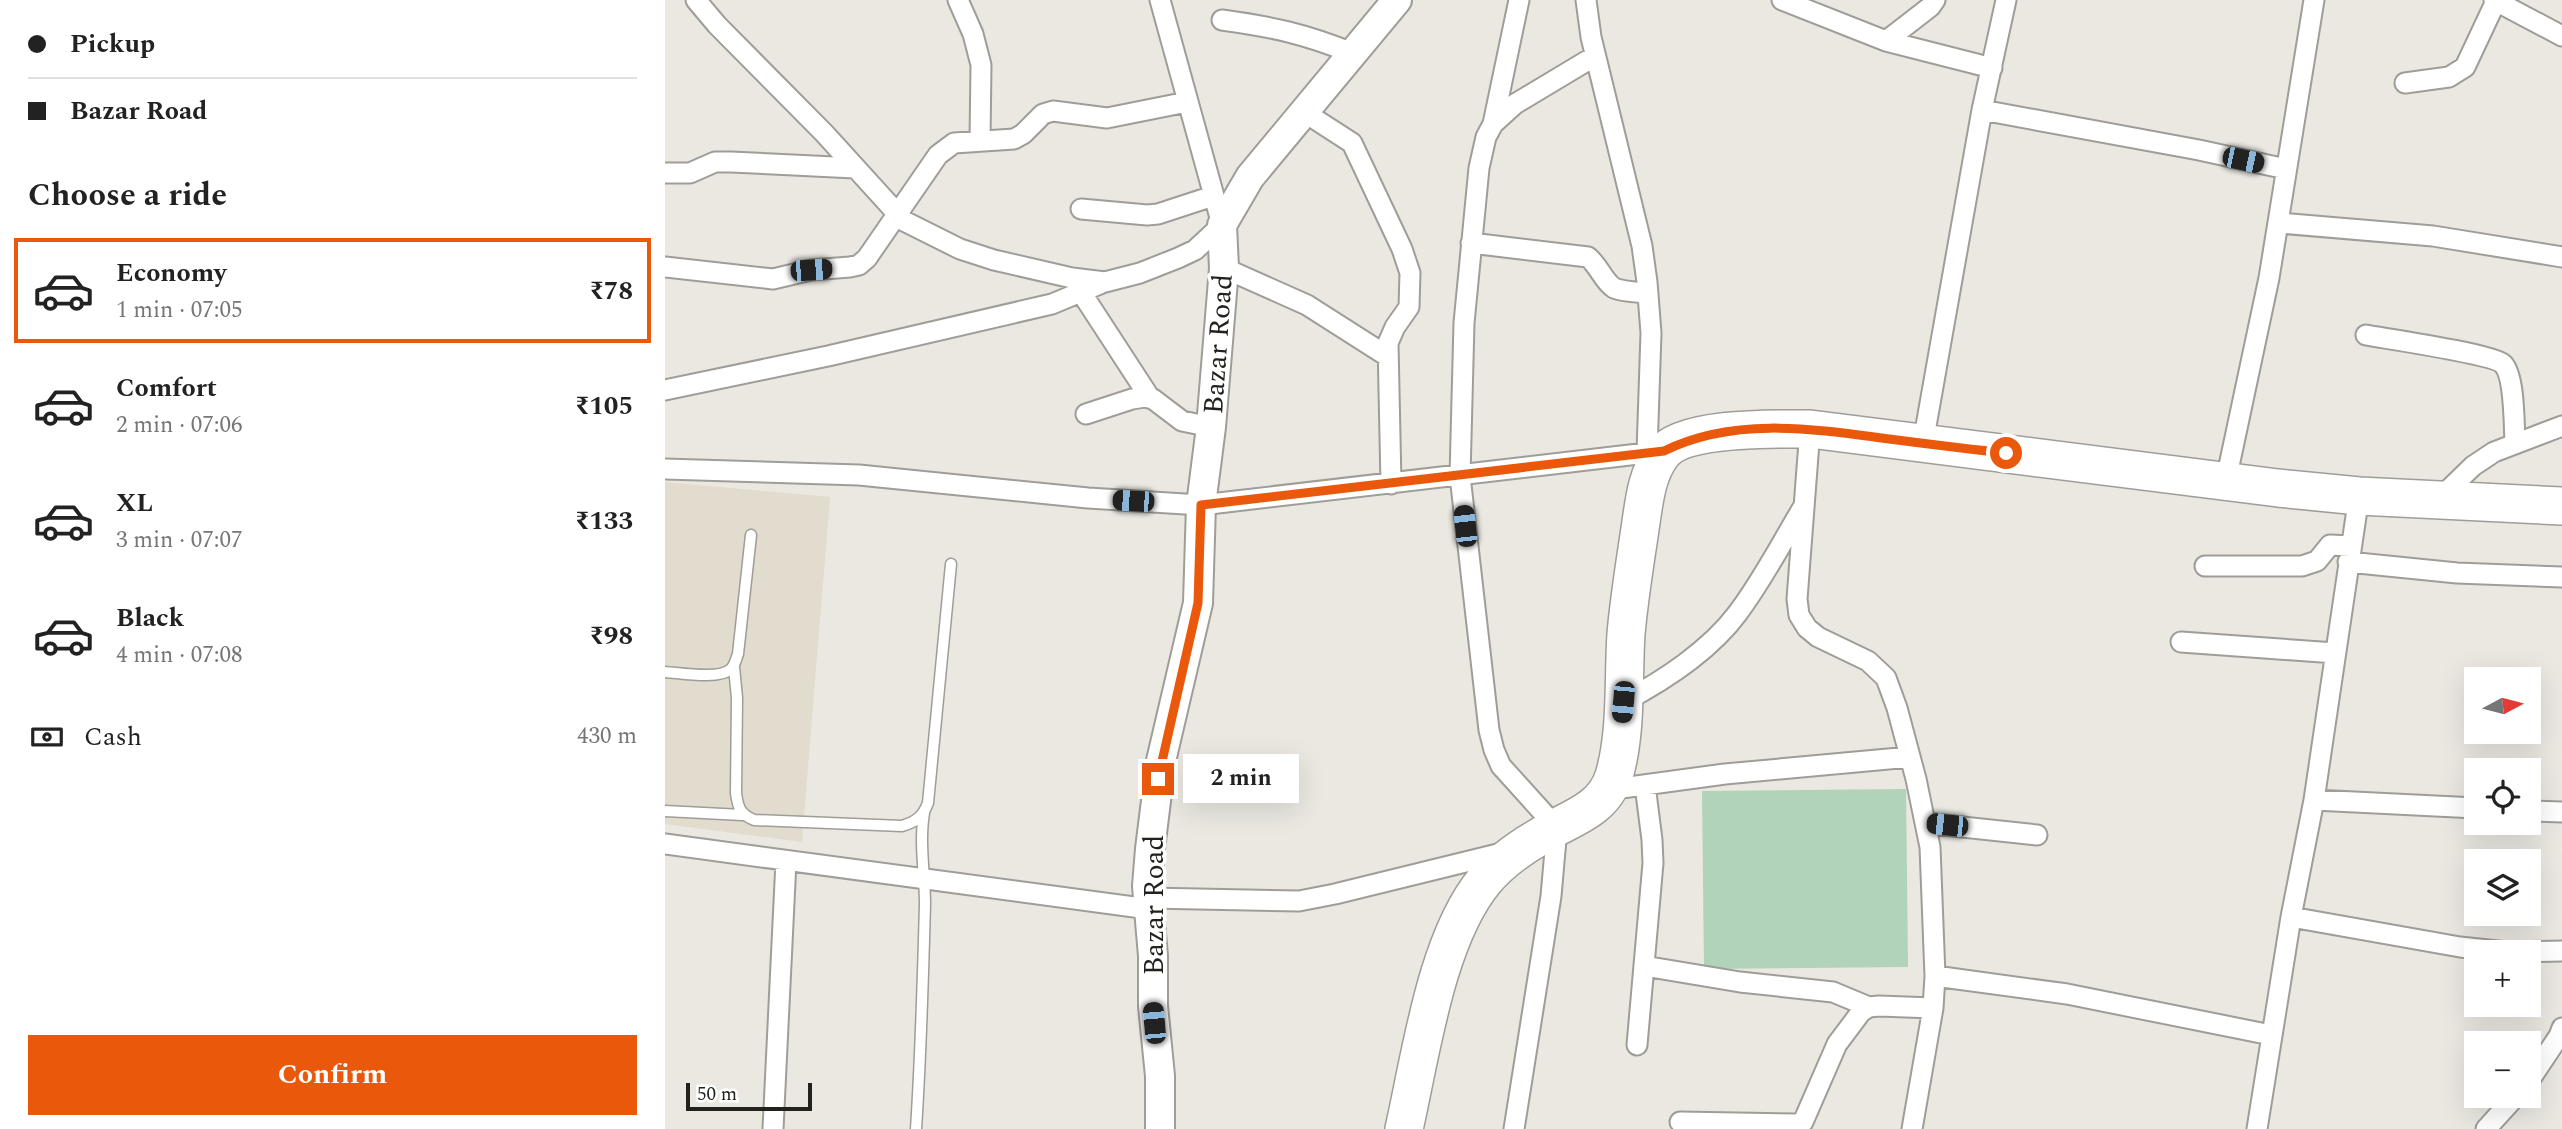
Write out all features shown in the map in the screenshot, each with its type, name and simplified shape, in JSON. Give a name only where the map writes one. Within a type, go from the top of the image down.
[{"type":"highway","points":[[1404,1129],[1440,972],[1460,920],[1485,880],[1505,860],[1523,847],[1577,819],[1599,802],[1614,778],[1623,702],[1626,632],[1646,493],[1655,451],[1719,432],[1759,428],[1810,429],[2278,488],[2359,496],[2562,506]]},
{"type":"street","points":[[696,0],[717,26],[824,133],[904,221],[960,249],[1072,278],[1105,282]]},
{"type":"street","points":[[958,0],[973,34],[981,65],[981,141]]},
{"type":"street","name":"Bazar Road","points":[[1160,0],[1222,225],[1224,268],[1211,427],[1201,505],[1198,603],[1161,761],[1150,849],[1149,903],[1153,1006],[1160,1076],[1160,1129]]},
{"type":"street","points":[[665,390],[828,356],[1052,304],[1195,250],[1222,225],[1250,177],[1397,0]]},
{"type":"street","points":[[1514,1129],[1551,896],[1557,828],[1501,766],[1494,750],[1481,666],[1460,476],[1464,323],[1479,169],[1486,137],[1493,124],[1519,0]]},
{"type":"street","points":[[665,469],[859,475],[1088,499],[1201,505],[1655,451],[1651,333],[1642,246],[1595,56],[1586,0]]},
{"type":"street","points":[[1782,0],[1885,41],[1992,68]]},
{"type":"street","points":[[1885,41],[1930,7],[1935,0]]},
{"type":"street","points":[[1923,443],[1982,110],[2006,0]]},
{"type":"street","points":[[2227,480],[2279,223],[2314,0]]},
{"type":"street","points":[[2405,83],[2449,77],[2465,67],[2495,0],[2562,36]]},
{"type":"street","points":[[1222,20],[1275,27],[1352,53]]},
{"type":"street","points":[[1493,124],[1515,104],[1595,56]]},
{"type":"street","points":[[665,267],[773,279],[811,270],[859,265],[867,258],[945,148],[954,143],[1014,139],[1043,114],[1053,111],[1107,118],[1187,102]]},
{"type":"street","points":[[1982,110],[2286,169]]},
{"type":"street","points":[[1304,112],[1352,143],[1402,249],[1410,273],[1409,307],[1388,342],[1391,484]]},
{"type":"street","points":[[665,173],[690,173],[707,164],[723,162],[855,168]]},
{"type":"street","points":[[1081,209],[1158,214],[1213,196]]},
{"type":"street","points":[[2279,223],[2433,236],[2562,257]]},
{"type":"street","points":[[1471,243],[1588,257],[1598,265],[1605,279],[1614,288],[1648,293]]},
{"type":"street","points":[[1224,268],[1307,305],[1387,356]]},
{"type":"street","points":[[1081,292],[1150,398],[1182,421],[1211,427]]},
{"type":"street","points":[[2366,335],[2494,360],[2503,365],[2510,376],[2515,444]]},
{"type":"street","points":[[1086,414],[1132,399],[1150,398]]},
{"type":"street","points":[[2438,500],[2483,458],[2562,426]]},
{"type":"street","points":[[1810,429],[1797,599],[1799,615],[1807,628],[1818,636],[1868,661],[1886,678],[1910,757],[1930,846],[1935,976],[1933,1008],[1912,1129]]},
{"type":"street","points":[[2257,1129],[2291,917],[2314,800],[2359,496]]},
{"type":"street","points":[[1623,702],[1665,679],[1729,623],[1763,576],[1804,505]]},
{"type":"street","points":[[2205,566],[2302,566],[2316,561],[2330,545],[2349,554],[2457,573],[2562,577]]},
{"type":"street","points":[[2181,642],[2335,653]]},
{"type":"street","points":[[1607,790],[1725,774],[1910,757]]},
{"type":"street","points":[[1637,1045],[1653,863],[1645,785]]},
{"type":"street","points":[[2314,800],[2464,807]]},
{"type":"street","points":[[2541,811],[2562,812]]},
{"type":"street","points":[[1925,823],[2037,835]]},
{"type":"street","points":[[665,844],[925,879],[1149,903],[1299,901],[1523,847]]},
{"type":"street","points":[[773,1129],[786,861]]},
{"type":"street","points":[[2291,917],[2464,947]]},
{"type":"street","points":[[2541,951],[2562,951]]},
{"type":"street","points":[[1644,965],[1740,982],[1833,992],[1870,1007],[1933,1008]]},
{"type":"street","points":[[1935,976],[2067,994],[2271,1035]]},
{"type":"street","points":[[1680,1122],[1803,1122],[1837,1044],[1861,1012],[1870,1007]]},
{"type":"street","points":[[2541,1063],[2562,1028]]},
{"type":"street","points":[[2486,1129],[2505,1108]]},
{"type":"lane","points":[[742,815],[737,805],[736,793],[737,698],[734,667],[738,654],[751,535]]},
{"type":"lane","points":[[916,1129],[922,1032],[925,879],[922,828],[927,803],[950,564]]},
{"type":"lane","points":[[665,672],[712,674],[725,673],[734,667]]},
{"type":"lane","points":[[665,811],[742,815],[754,820],[902,826],[913,823],[924,813]]},
{"type":"shaded area","points":[[665,482],[830,497],[802,842],[665,824]]},
{"type":"green space","points":[[1906,789],[1908,967],[1704,969],[1702,791]]},
{"type":"route","points":[[1158,779],[1198,603],[1201,505],[1664,451],[1686,440],[1719,432],[1759,428],[1810,429],[2006,453]]}]
